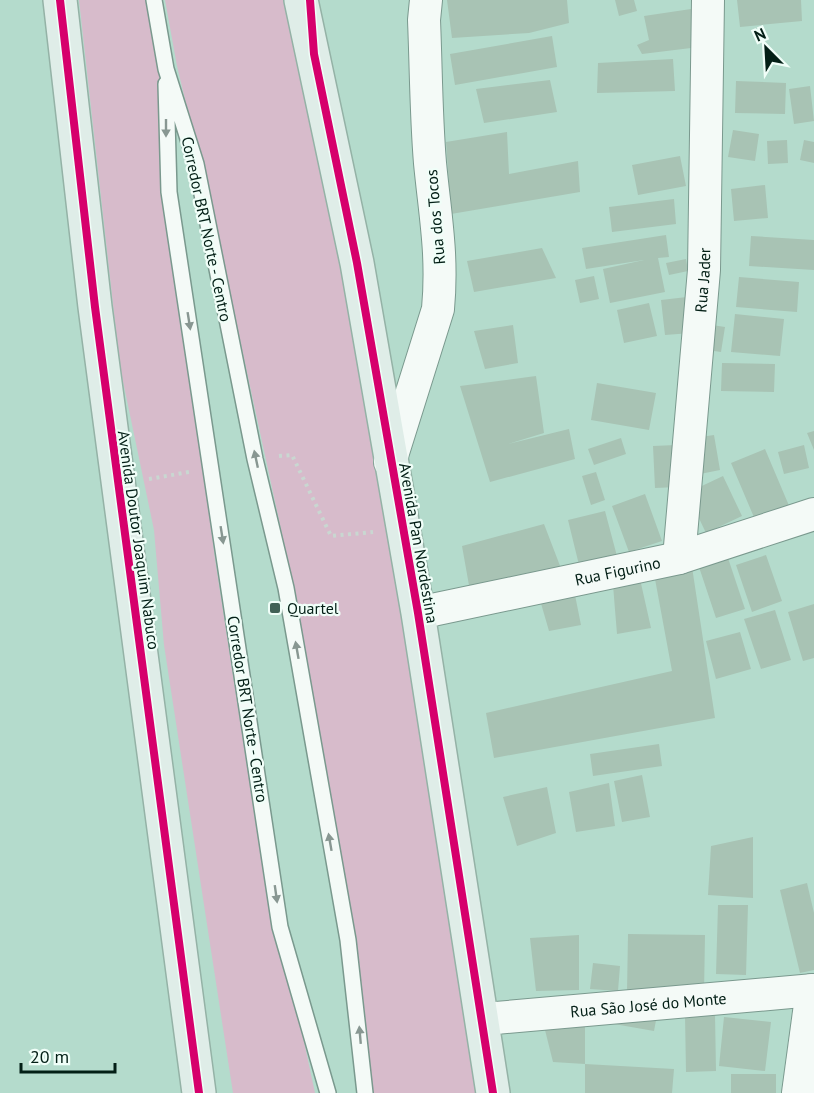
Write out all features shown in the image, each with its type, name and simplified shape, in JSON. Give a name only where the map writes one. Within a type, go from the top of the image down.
[{"type":"highway","name":"Avenida Doutor Joaquim Nabuco","points":[[60,0],[98,331],[200,1084]]},
{"type":"highway","name":"Avenida Pan Nordestina","points":[[301,0],[357,264],[418,613],[444,792],[484,1019],[494,1093]]},
{"type":"street","name":"Rua dos Tocos","points":[[390,462],[438,309],[441,251],[430,163],[424,20],[426,0]]},
{"type":"street","name":"Rua Jader","points":[[679,558],[704,270],[708,0]]},
{"type":"street","name":"Rua Figurino","points":[[418,613],[679,558],[814,514]]},
{"type":"street","name":"Rua São José do Monte","points":[[484,1019],[813,990]]},
{"type":"street","points":[[798,1093],[813,990]]},
{"type":"lane","points":[[154,0],[166,69]]},
{"type":"lane","name":"Corredor BRT Norte - Centro","points":[[166,69],[166,152],[169,192],[280,927],[328,1093]]},
{"type":"lane","name":"Corredor BRT Norte - Centro","points":[[166,69],[196,164],[255,459],[286,588],[348,940],[365,1093]]},
{"type":"shaded area","points":[[79,0],[152,0],[166,69],[169,192],[215,559],[272,928],[300,1023],[315,1093],[233,1093],[164,645],[154,530],[120,367]]},
{"type":"shaded area","points":[[165,0],[288,0],[345,268],[484,1093],[373,1093],[356,939],[284,543],[214,220],[177,66]]},
{"type":"building","points":[[447,0],[567,0],[569,23],[529,33],[452,38]]},
{"type":"building","points":[[615,0],[634,0],[637,11],[619,16]]},
{"type":"building","points":[[737,0],[801,0],[802,21],[740,27]]},
{"type":"building","points":[[691,9],[691,48],[642,54],[637,45],[649,40],[644,16]]},
{"type":"building","points":[[552,36],[557,67],[455,85],[450,54]]},
{"type":"building","points":[[673,59],[675,91],[597,93],[598,63]]},
{"type":"building","points":[[550,80],[557,112],[484,123],[476,89]]},
{"type":"building","points":[[736,81],[786,83],[785,114],[735,113]]},
{"type":"building","points":[[810,86],[814,121],[794,124],[789,89]]},
{"type":"building","points":[[733,130],[759,134],[755,161],[728,157]]},
{"type":"building","points":[[507,132],[509,174],[578,161],[580,192],[451,214],[446,142]]},
{"type":"building","points":[[787,140],[788,163],[768,164],[767,141]]},
{"type":"building","points":[[804,140],[814,142],[814,163],[800,160]]},
{"type":"building","points":[[680,156],[686,186],[638,195],[632,165]]},
{"type":"building","points":[[765,185],[768,218],[734,221],[731,189]]},
{"type":"building","points":[[674,199],[676,224],[612,232],[609,207]]},
{"type":"building","points":[[666,235],[669,257],[658,258],[665,292],[610,303],[603,269],[644,260],[586,269],[582,248]]},
{"type":"building","points":[[751,236],[814,240],[814,270],[749,266]]},
{"type":"building","points":[[542,248],[556,278],[474,292],[467,261]]},
{"type":"building","points":[[686,259],[688,271],[669,275],[666,263]]},
{"type":"building","points":[[594,276],[599,299],[580,303],[575,280]]},
{"type":"building","points":[[739,277],[799,282],[797,312],[736,307]]},
{"type":"building","points":[[687,297],[691,333],[665,335],[661,300]]},
{"type":"building","points":[[649,303],[657,336],[624,343],[617,310]]},
{"type":"building","points":[[735,314],[784,319],[780,356],[731,352]]},
{"type":"building","points":[[513,325],[518,363],[485,369],[474,331]]},
{"type":"building","points":[[712,325],[725,327],[721,352],[707,350]]},
{"type":"building","points":[[722,363],[775,364],[774,392],[721,391]]},
{"type":"building","points":[[536,376],[544,433],[508,444],[569,429],[575,459],[490,482],[460,386]]},
{"type":"building","points":[[597,383],[656,393],[649,430],[591,420]]},
{"type":"building","points":[[814,431],[814,450],[807,433]]},
{"type":"building","points":[[714,435],[720,470],[700,474],[694,438]]},
{"type":"building","points":[[621,438],[626,454],[594,465],[588,449]]},
{"type":"building","points":[[676,445],[678,487],[655,488],[653,446]]},
{"type":"building","points":[[804,445],[809,468],[784,474],[778,452]]},
{"type":"building","points":[[765,449],[790,508],[756,522],[731,463]]},
{"type":"building","points":[[596,472],[605,500],[591,505],[582,476]]},
{"type":"building","points":[[723,476],[742,516],[706,533],[687,493]]},
{"type":"building","points":[[645,494],[662,541],[629,552],[612,506]]},
{"type":"building","points":[[605,511],[618,560],[580,569],[568,520]]},
{"type":"building","points":[[544,524],[562,571],[470,591],[462,546]]},
{"type":"building","points":[[766,555],[782,601],[752,612],[736,565]]},
{"type":"building","points":[[728,558],[745,609],[716,618],[699,567]]},
{"type":"building","points":[[692,567],[715,718],[494,758],[486,713],[672,671],[655,579]]},
{"type":"building","points":[[640,579],[651,628],[617,634],[613,585]]},
{"type":"building","points":[[574,590],[581,625],[549,631],[540,600]]},
{"type":"building","points":[[814,604],[814,658],[803,661],[788,612]]},
{"type":"building","points":[[775,610],[791,660],[761,669],[744,619]]},
{"type":"building","points":[[740,632],[751,669],[716,679],[706,641]]},
{"type":"building","points":[[659,744],[662,766],[593,776],[590,754]]},
{"type":"building","points":[[642,775],[650,817],[622,822],[614,781]]},
{"type":"building","points":[[609,783],[615,826],[576,832],[569,792]]},
{"type":"building","points":[[547,787],[556,833],[517,846],[503,797]]},
{"type":"building","points":[[753,837],[753,898],[708,895],[711,846]]},
{"type":"building","points":[[807,883],[814,913],[814,970],[800,973],[780,890]]},
{"type":"building","points":[[718,905],[748,905],[746,975],[716,974]]},
{"type":"building","points":[[628,934],[705,935],[704,993],[627,992]]},
{"type":"building","points":[[579,935],[579,990],[536,991],[530,938]]},
{"type":"building","points":[[593,963],[620,966],[618,991],[590,989]]},
{"type":"building","points":[[617,1008],[657,1015],[654,1031],[614,1024]]},
{"type":"building","points":[[715,1014],[716,1071],[686,1072],[685,1015]]},
{"type":"building","points":[[724,1017],[771,1022],[765,1071],[719,1066]]},
{"type":"building","points":[[585,1022],[585,1064],[553,1062],[544,1026]]},
{"type":"building","points":[[585,1064],[674,1069],[672,1093],[585,1093]]},
{"type":"building","points":[[731,1074],[776,1074],[776,1093],[731,1093]]},
{"type":"cycle path","points":[[60,0],[95,307],[199,1093]]},
{"type":"cycle path","points":[[310,0],[314,54],[357,263],[418,613],[493,1093]]},
{"type":"place","name":"Quartel","points":[[275,608]]}]
